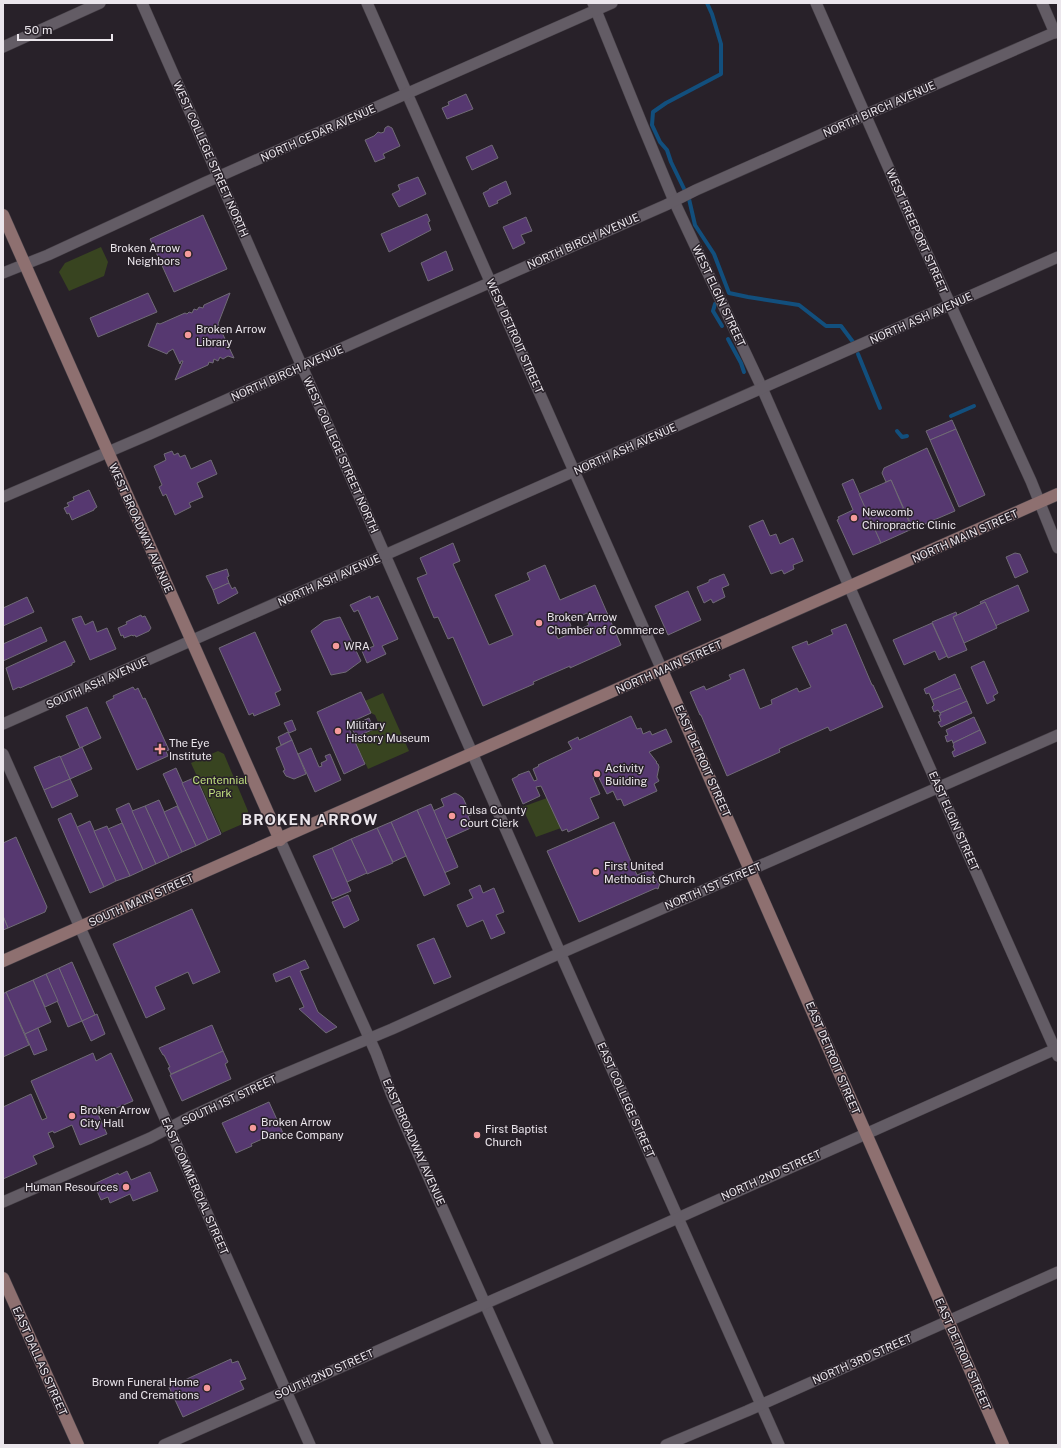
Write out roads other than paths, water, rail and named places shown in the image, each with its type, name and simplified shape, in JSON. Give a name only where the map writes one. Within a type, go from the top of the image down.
[{"type":"street","points":[[3,47],[100,3]]},
{"type":"street","name":"WEST COLLEGE STREET NORTH","points":[[142,3],[473,754]]},
{"type":"street","name":"WEST DETROIT STREET","points":[[367,3],[662,670]]},
{"type":"street","name":"NORTH CEDAR AVENUE","points":[[3,274],[595,7],[612,3]]},
{"type":"street","name":"WEST FREEPORT STREET","points":[[816,3],[950,304],[1024,465],[1058,548]]},
{"type":"street","points":[[1042,3],[1057,32]]},
{"type":"street","name":"WEST ELGIN STREET","points":[[595,7],[642,124],[678,199],[850,587]]},
{"type":"street","name":"NORTH BIRCH AVENUE","points":[[3,497],[108,452],[865,115],[1057,32]]},
{"type":"street","name":"WEST BROADWAY AVENUE","points":[[3,215],[280,840]]},
{"type":"street","name":"NORTH ASH AVENUE","points":[[192,641],[1058,257]]},
{"type":"street","name":"NORTH MAIN STREET","points":[[280,840],[1058,494]]},
{"type":"street","name":"EAST ELGIN STREET","points":[[850,587],[938,788],[1057,1051]]},
{"type":"street","name":"SOUTH ASH AVENUE","points":[[3,724],[192,641]]},
{"type":"street","name":"EAST DETROIT STREET","points":[[662,670],[1003,1445]]},
{"type":"street","name":"NORTH 1ST STREET","points":[[369,1039],[560,953],[1058,735]]},
{"type":"street","name":"EAST COMMERCIAL STREET","points":[[3,754],[310,1445]]},
{"type":"street","name":"EAST COLLEGE STREET","points":[[473,754],[779,1445]]},
{"type":"street","name":"SOUTH MAIN STREET","points":[[3,961],[280,840]]},
{"type":"street","name":"EAST BROADWAY AVENUE","points":[[280,840],[548,1445]]},
{"type":"street","name":"SOUTH 1ST STREET","points":[[3,1202],[150,1138],[190,1117],[268,1082],[369,1039]]},
{"type":"street","name":"NORTH 2ND STREET","points":[[484,1303],[1057,1051]]},
{"type":"street","name":"NORTH 3RD STREET","points":[[666,1445],[1058,1272]]},
{"type":"street","name":"EAST DALLAS STREET","points":[[3,1278],[78,1445]]},
{"type":"street","name":"SOUTH 2ND STREET","points":[[164,1445],[484,1303]]},
{"type":"waterway","points":[[707,3],[721,44],[721,74],[666,103],[653,112],[652,125],[660,142],[667,150],[671,162],[689,199],[695,225],[714,254],[729,293],[799,305],[826,326],[841,326],[853,342]]},
{"type":"waterway","points":[[715,304],[713,311],[722,326]]},
{"type":"waterway","points":[[728,339],[741,363],[744,372]]},
{"type":"waterway","points":[[858,354],[880,408]]},
{"type":"waterway","points":[[951,416],[974,406]]},
{"type":"waterway","points":[[897,431],[902,437],[907,436]]},
{"type":"place","name":"Broken Arrow Neighbors","points":[[188,254]]},
{"type":"place","name":"Broken Arrow Library","points":[[188,335]]},
{"type":"place","name":"Newcomb Chiropractic Clinic","points":[[854,518]]},
{"type":"place","name":"Broken Arrow Chamber of Commerce","points":[[539,623]]},
{"type":"place","name":"WRA","points":[[336,646]]},
{"type":"place","name":"Military History Museum","points":[[338,731]]},
{"type":"place","name":"The Eye Institute","points":[[160,749]]},
{"type":"place","name":"Activity Building","points":[[597,774]]},
{"type":"place","name":"Tulsa County Court Clerk","points":[[452,816]]},
{"type":"place","name":"First United Methodist Church","points":[[596,872]]},
{"type":"place","name":"Broken Arrow City Hall","points":[[72,1116]]},
{"type":"place","name":"Broken Arrow Dance Company","points":[[253,1128]]},
{"type":"place","name":"First Baptist Church","points":[[477,1135]]},
{"type":"place","name":"Human Resources","points":[[126,1187]]},
{"type":"place","name":"Brown Funeral Home and Cremations","points":[[207,1388]]},
{"type":"district","name":"BROKEN ARROW","points":[[310,820]]},
{"type":"park label","name":"Centennial Park","points":[[220,786]]}]
